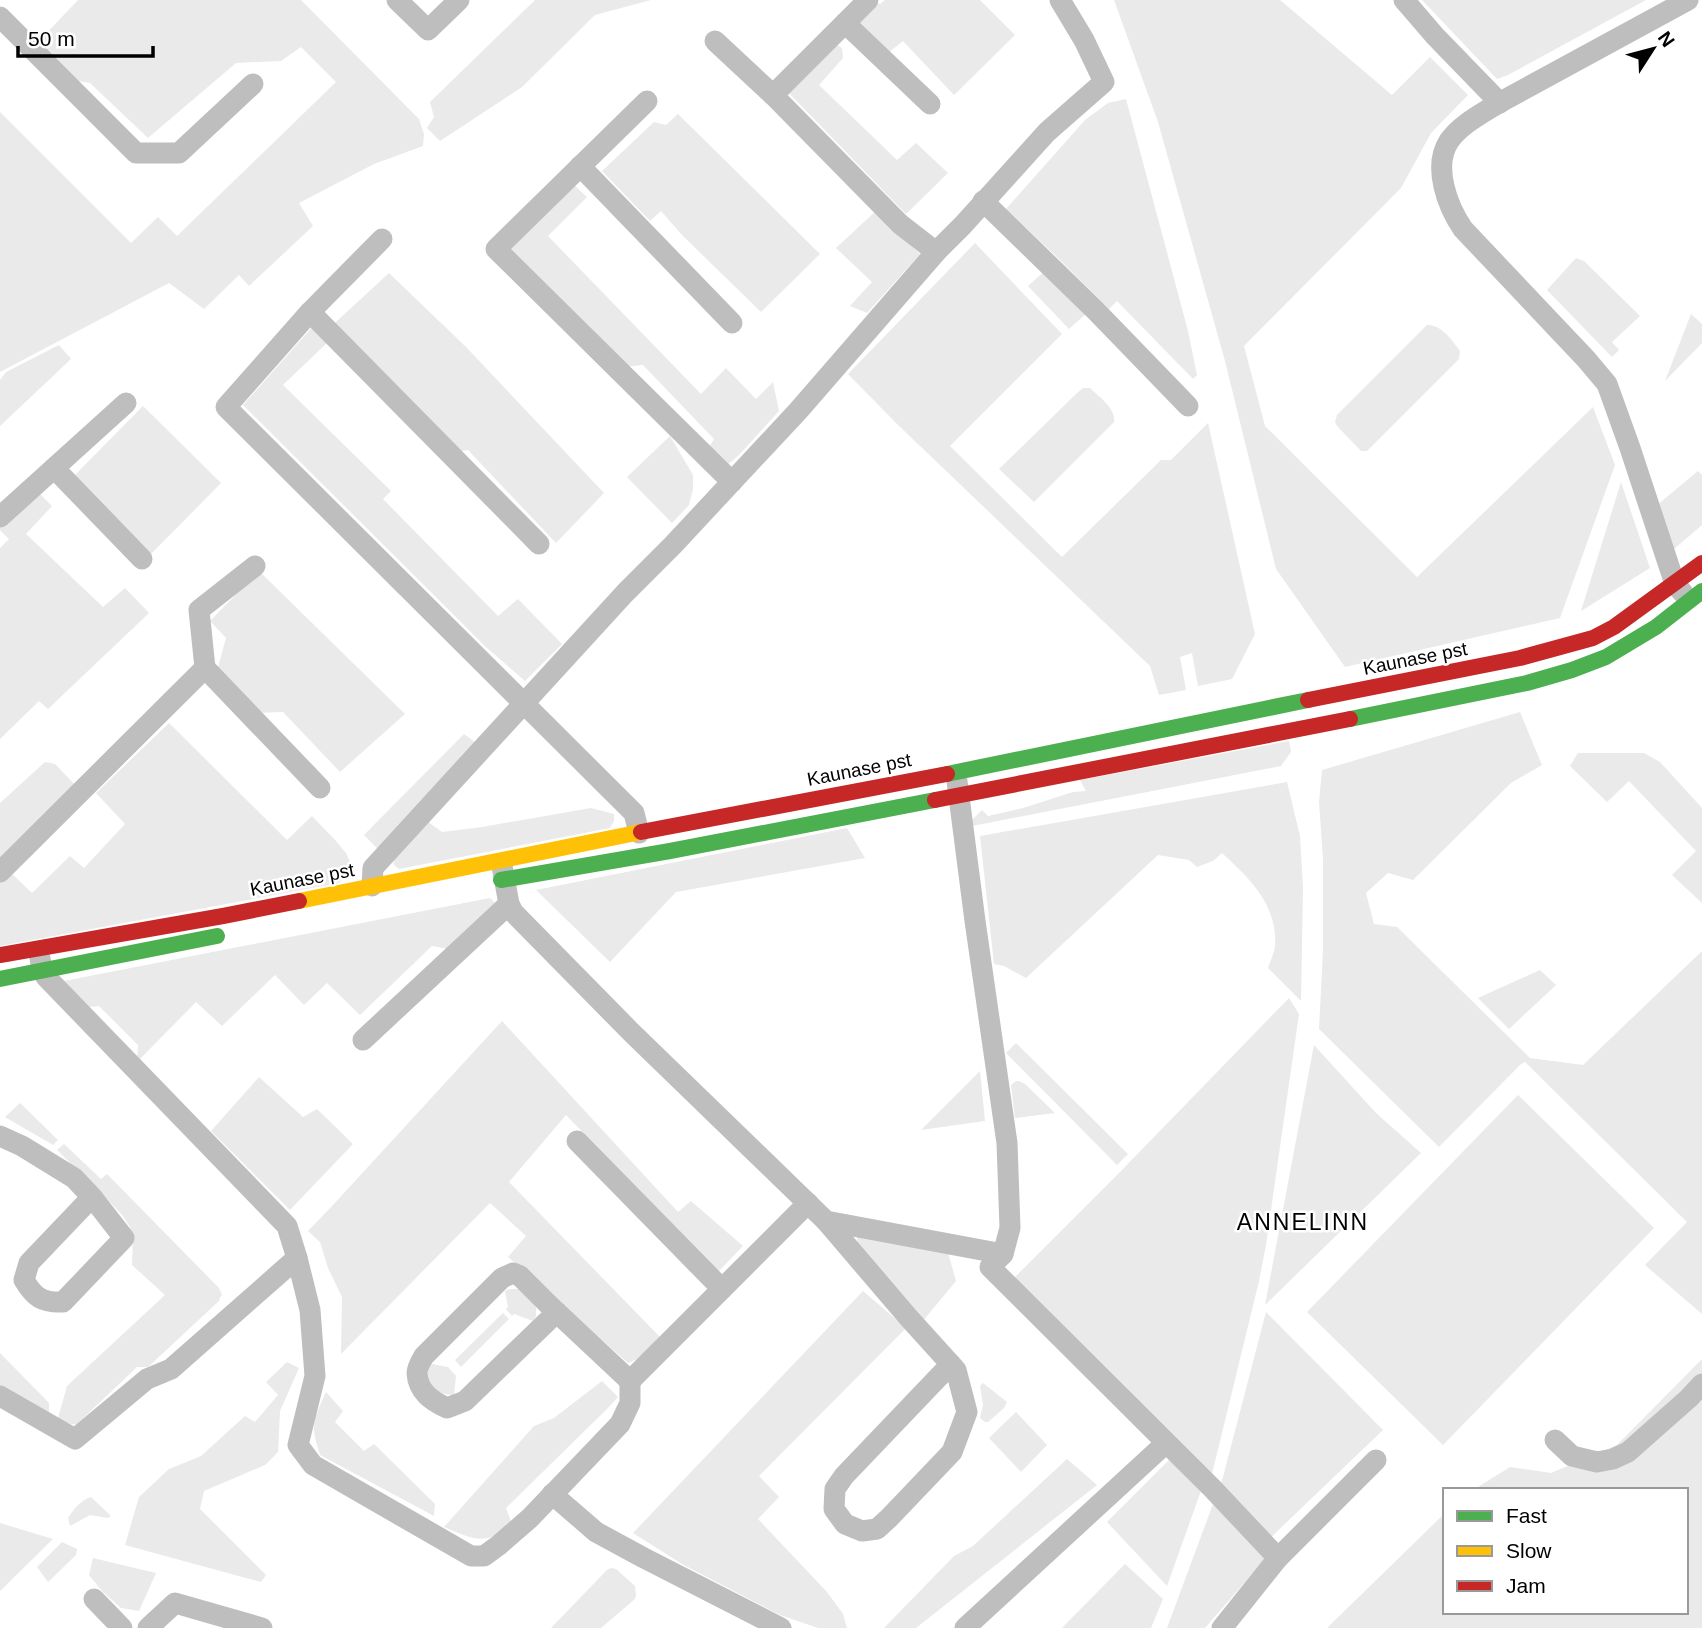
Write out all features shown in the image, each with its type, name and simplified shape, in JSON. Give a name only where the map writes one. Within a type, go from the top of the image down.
[{"type":"street","points":[[397,0],[428,30],[459,0]]},
{"type":"street","points":[[773,95],[868,0]]},
{"type":"street","points":[[372,886],[373,868],[625,593],[798,411],[936,253],[1047,132],[1104,82],[1084,40],[1060,0]]},
{"type":"street","points":[[1404,0],[1500,103]]},
{"type":"street","points":[[1681,1],[1469,123],[1449,142],[1443,156],[1443,167],[1446,195],[1454,216],[1463,229],[1607,384],[1675,584],[1696,596]]},
{"type":"street","points":[[0,17],[136,153],[179,153],[253,84]]},
{"type":"street","points":[[845,23],[930,104]]},
{"type":"street","points":[[715,41],[773,95],[900,224],[936,253]]},
{"type":"street","points":[[647,101],[496,249],[732,482]]},
{"type":"street","points":[[580,166],[732,323]]},
{"type":"street","points":[[983,201],[1096,311],[1188,406]]},
{"type":"street","points":[[382,239],[310,312],[226,407],[634,813],[639,832]]},
{"type":"street","points":[[310,312],[538,544]]},
{"type":"street","points":[[0,517],[126,402]]},
{"type":"street","points":[[54,468],[142,559]]},
{"type":"street","name":"Kaunase pst","points":[[498,874],[639,832],[956,772],[1520,659],[1593,638],[1614,627],[1702,563]]},
{"type":"street","points":[[255,566],[199,610],[205,668],[320,788]]},
{"type":"street","name":"Kaunase pst","points":[[0,955],[223,916],[372,886],[498,874],[670,851],[1527,683],[1606,657],[1657,627],[1696,596]]},
{"type":"street","points":[[0,872],[205,668]]},
{"type":"street","points":[[956,772],[1007,1143],[1010,1228],[1003,1254],[990,1267],[1278,1558]]},
{"type":"street","points":[[498,874],[513,912],[826,1221],[908,1317],[951,1364],[956,1370],[967,1412],[952,1452],[877,1529],[862,1531],[845,1524],[834,1510],[835,1489],[844,1476],[951,1364]]},
{"type":"street","points":[[363,1040],[509,904]]},
{"type":"street","points":[[0,979],[232,933]]},
{"type":"street","points":[[38,948],[42,971],[46,977],[287,1226],[298,1258],[310,1310],[315,1376],[298,1445],[313,1465],[471,1556],[484,1556],[530,1518],[620,1424],[630,1403],[631,1381],[808,1203]]},
{"type":"street","points":[[0,1136],[22,1146],[74,1178],[92,1197],[124,1238],[63,1302],[48,1303],[32,1293],[24,1280],[29,1263],[92,1197]]},
{"type":"street","points":[[578,1142],[722,1289]]},
{"type":"street","points":[[826,1221],[1003,1254]]},
{"type":"street","points":[[0,1396],[75,1439],[146,1379],[171,1369],[298,1258]]},
{"type":"street","points":[[557,1312],[465,1401],[447,1408],[432,1401],[421,1388],[417,1371],[424,1356],[502,1278],[513,1273],[520,1276],[631,1381]]},
{"type":"street","points":[[1555,1440],[1572,1456],[1597,1462],[1613,1459],[1628,1452],[1702,1384]]},
{"type":"street","points":[[965,1628],[1166,1443]]},
{"type":"street","points":[[1222,1628],[1278,1558],[1376,1460]]},
{"type":"street","points":[[552,1494],[596,1532],[780,1628]]},
{"type":"street","points":[[94,1600],[122,1628]]},
{"type":"street","points":[[148,1628],[175,1603],[262,1628]]},
{"type":"shaded area","points":[[78,0],[301,0],[419,119],[424,134],[423,146],[374,164],[299,203],[313,226],[249,286],[239,275],[204,309],[169,283],[0,372],[0,112],[131,243],[158,217],[177,236],[336,82],[301,47],[281,61],[236,63],[148,138],[90,83],[73,80],[37,43]]},
{"type":"shaded area","points":[[535,0],[651,0],[595,15],[522,87],[440,141],[427,128],[434,117],[430,102]]},
{"type":"shaded area","points":[[860,0],[880,4],[885,0],[980,0],[1015,35],[954,95],[903,41],[884,56],[844,16]]},
{"type":"shaded area","points":[[1114,0],[1280,0],[1392,95],[1430,57],[1468,95],[1431,133],[1401,188],[1244,346],[1265,426],[1417,577],[1593,407],[1615,465],[1560,618],[1345,667],[1276,569],[1225,361],[1158,122]]},
{"type":"shaded area","points":[[1422,0],[1646,0],[1497,79]]},
{"type":"shaded area","points":[[837,45],[842,48],[843,58],[819,85],[897,160],[916,143],[948,173],[906,214],[786,90]]},
{"type":"shaded area","points":[[1126,99],[1188,331],[1197,375],[1193,379],[1117,301],[1109,309],[1006,209],[1085,120],[1108,103]]},
{"type":"shaded area","points":[[678,114],[820,254],[761,312],[661,211],[650,221],[602,171],[654,122],[666,125]]},
{"type":"shaded area","points":[[573,184],[587,197],[548,236],[701,394],[726,368],[756,399],[773,382],[779,411],[726,466],[704,456],[714,439],[643,365],[624,367],[508,250]]},
{"type":"shaded area","points":[[878,209],[890,227],[920,254],[867,313],[850,306],[872,282],[836,248]]},
{"type":"shaded area","points":[[975,243],[1062,334],[950,446],[1062,557],[1161,460],[1171,460],[1208,423],[1255,634],[1232,679],[1198,686],[1192,653],[1180,657],[1186,690],[1159,695],[1150,666],[848,374]]},
{"type":"shaded area","points":[[1576,258],[1584,261],[1640,316],[1612,342],[1619,350],[1612,357],[1547,290]]},
{"type":"shaded area","points":[[1047,269],[1088,312],[1069,329],[1028,286]]},
{"type":"shaded area","points":[[389,273],[466,347],[604,493],[556,543],[468,450],[444,454],[330,340],[283,385],[391,491],[383,499],[498,616],[518,599],[562,644],[525,681],[486,647],[243,405],[315,324],[324,333]]},
{"type":"shaded area","points":[[1691,314],[1702,324],[1702,343],[1665,381]]},
{"type":"shaded area","points":[[1427,325],[1437,327],[1450,338],[1460,351],[1459,359],[1367,451],[1361,451],[1337,426],[1337,415]]},
{"type":"shaded area","points":[[59,345],[71,359],[0,426],[0,380],[6,372]]},
{"type":"shaded area","points":[[1083,388],[1090,388],[1106,403],[1114,422],[1034,502],[999,469]]},
{"type":"shaded area","points":[[143,406],[221,483],[151,554],[73,477]]},
{"type":"shaded area","points":[[670,436],[693,475],[689,505],[672,523],[627,477]]},
{"type":"shaded area","points":[[1698,471],[1702,475],[1702,525],[1674,549],[1656,506]]},
{"type":"shaded area","points":[[1621,482],[1650,568],[1581,611]]},
{"type":"shaded area","points":[[40,494],[52,506],[26,534],[103,607],[125,588],[149,613],[48,709],[39,701],[0,739],[0,548],[9,539],[0,530],[0,526]]},
{"type":"shaded area","points":[[259,571],[405,714],[340,772],[283,712],[256,713],[217,671],[226,638],[210,621]]},
{"type":"shaded area","points":[[1520,712],[1542,765],[1511,783],[1413,880],[1388,873],[1366,893],[1374,924],[1397,927],[1530,1058],[1583,1065],[1702,951],[1702,1314],[1645,1265],[1687,1222],[1525,1062],[1439,1147],[1319,1029],[1323,950],[1323,860],[1319,802],[1322,770]]},
{"type":"shaded area","points":[[169,723],[287,840],[312,816],[346,853],[351,864],[345,876],[339,883],[0,946],[0,881],[9,871],[32,893],[70,856],[84,868],[125,824],[96,793]]},
{"type":"shaded area","points":[[464,734],[476,743],[382,853],[364,835]]},
{"type":"shaded area","points":[[1289,741],[1291,752],[1281,766],[972,826],[972,820],[982,810],[988,816],[1073,792],[1086,791],[1080,780]]},
{"type":"shaded area","points":[[1578,753],[1644,753],[1660,762],[1702,808],[1702,903],[1672,875],[1696,851],[1629,781],[1607,802],[1570,766]]},
{"type":"shaded area","points":[[45,762],[55,764],[76,786],[0,858],[0,803]]},
{"type":"shaded area","points":[[1287,782],[1300,836],[1303,888],[1301,1001],[1268,968],[1275,947],[1275,932],[1267,906],[1252,883],[1222,853],[1213,861],[1197,867],[1189,860],[1158,855],[1026,978],[1004,966],[994,964],[980,836]]},
{"type":"shaded area","points":[[591,808],[614,814],[610,828],[399,869],[394,865],[393,856],[427,821],[442,832]]},
{"type":"shaded area","points":[[847,828],[865,858],[676,892],[610,962],[536,890]]},
{"type":"shaded area","points":[[490,898],[496,904],[454,950],[432,946],[360,1015],[327,983],[304,1005],[275,975],[222,1026],[196,1002],[137,1062],[138,1045],[99,1006],[64,1010],[59,982]]},
{"type":"shaded area","points":[[1540,970],[1556,985],[1509,1029],[1478,998]]},
{"type":"shaded area","points":[[1289,998],[1299,1014],[1266,1245],[1211,1478],[1014,1278]]},
{"type":"shaded area","points":[[502,1021],[678,1212],[691,1201],[743,1246],[718,1272],[566,1115],[509,1182],[661,1338],[643,1357],[628,1363],[508,1257],[526,1236],[490,1203],[341,1354],[342,1297],[328,1268],[320,1242],[308,1231]]},
{"type":"shaded area","points":[[1016,1043],[1128,1154],[1117,1165],[1006,1053]]},
{"type":"shaded area","points":[[1314,1045],[1376,1113],[1421,1153],[1265,1305]]},
{"type":"shaded area","points":[[980,1071],[985,1121],[921,1130]]},
{"type":"shaded area","points":[[259,1077],[303,1117],[317,1109],[353,1144],[290,1210],[211,1131]]},
{"type":"shaded area","points":[[1016,1081],[1025,1084],[1055,1113],[1015,1118],[1011,1085]]},
{"type":"shaded area","points":[[1518,1095],[1654,1228],[1443,1445],[1307,1312]]},
{"type":"shaded area","points":[[20,1103],[58,1140],[53,1145],[5,1117]]},
{"type":"shaded area","points":[[64,1144],[101,1179],[107,1174],[219,1288],[222,1295],[220,1300],[148,1367],[137,1367],[77,1424],[58,1418],[67,1386],[165,1295],[132,1265],[133,1237],[130,1227],[106,1198],[57,1150]]},
{"type":"shaded area","points":[[856,1228],[947,1249],[956,1281],[922,1322],[858,1246]]},
{"type":"shaded area","points":[[521,1289],[536,1307],[533,1321],[514,1314],[512,1316],[506,1309],[508,1307],[505,1291]]},
{"type":"shaded area","points":[[863,1291],[906,1328],[759,1476],[779,1497],[758,1519],[827,1592],[843,1614],[847,1628],[818,1628],[780,1615],[682,1564],[633,1533]]},
{"type":"shaded area","points":[[1266,1312],[1383,1430],[1267,1541],[1264,1560],[1205,1628],[1167,1628],[1223,1477]]},
{"type":"shaded area","points":[[503,1313],[509,1319],[461,1367],[455,1360]]},
{"type":"shaded area","points":[[0,1353],[49,1403],[49,1416],[0,1390]]},
{"type":"shaded area","points":[[1702,1359],[1702,1628],[1327,1628],[1443,1515],[1443,1614],[1688,1614],[1688,1488],[1476,1488],[1510,1467],[1551,1473],[1617,1445]]},
{"type":"shaded area","points":[[287,1362],[299,1368],[280,1411],[278,1452],[265,1465],[204,1491],[200,1509],[266,1575],[261,1582],[125,1545],[139,1497],[169,1469],[201,1456],[245,1416],[255,1422],[278,1395],[266,1382]]},
{"type":"shaded area","points":[[432,1364],[448,1367],[456,1376],[454,1395],[441,1393],[431,1386],[427,1376]]},
{"type":"shaded area","points":[[602,1381],[618,1397],[506,1508],[513,1527],[494,1536],[478,1539],[444,1527],[534,1426],[554,1418]]},
{"type":"shaded area","points":[[983,1383],[1007,1402],[988,1422],[980,1418],[983,1405],[980,1386]]},
{"type":"shaded area","points":[[326,1392],[343,1411],[335,1422],[364,1451],[374,1444],[435,1504],[434,1516],[320,1455],[314,1423]]},
{"type":"shaded area","points":[[1016,1412],[1047,1445],[1021,1472],[989,1438]]},
{"type":"shaded area","points":[[1067,1459],[1097,1485],[916,1628],[884,1628],[954,1556],[973,1546]]},
{"type":"shaded area","points":[[1170,1459],[1202,1488],[1167,1586],[1107,1522]]},
{"type":"shaded area","points":[[91,1497],[111,1516],[108,1518],[90,1515],[70,1526],[68,1518],[75,1508]]},
{"type":"shaded area","points":[[0,1523],[53,1539],[0,1591]]},
{"type":"shaded area","points":[[62,1542],[77,1549],[76,1555],[48,1582],[37,1567]]},
{"type":"shaded area","points":[[93,1558],[156,1573],[139,1611],[121,1608],[102,1591],[89,1575]]},
{"type":"shaded area","points":[[1125,1564],[1163,1599],[1151,1628],[1062,1628]]},
{"type":"shaded area","points":[[616,1569],[635,1586],[635,1599],[601,1628],[551,1628],[607,1570]]},
{"type":"traffic: fast","points":[[1350,719],[1527,683],[1572,670],[1606,657],[1656,627],[1702,591]]},
{"type":"traffic: fast","points":[[947,774],[1308,700]]},
{"type":"traffic: fast","points":[[501,880],[670,851],[935,800]]},
{"type":"traffic: fast","points":[[0,979],[217,936]]},
{"type":"traffic: slow","points":[[299,901],[641,832]]},
{"type":"traffic: jam","points":[[1308,700],[1520,658],[1593,638],[1614,627],[1702,563]]},
{"type":"traffic: jam","points":[[935,800],[1350,719]]},
{"type":"traffic: jam","points":[[641,832],[947,774]]},
{"type":"traffic: jam","points":[[0,955],[299,901]]},
{"type":"district","name":"ANNELINN","points":[[1303,1222]]}]
